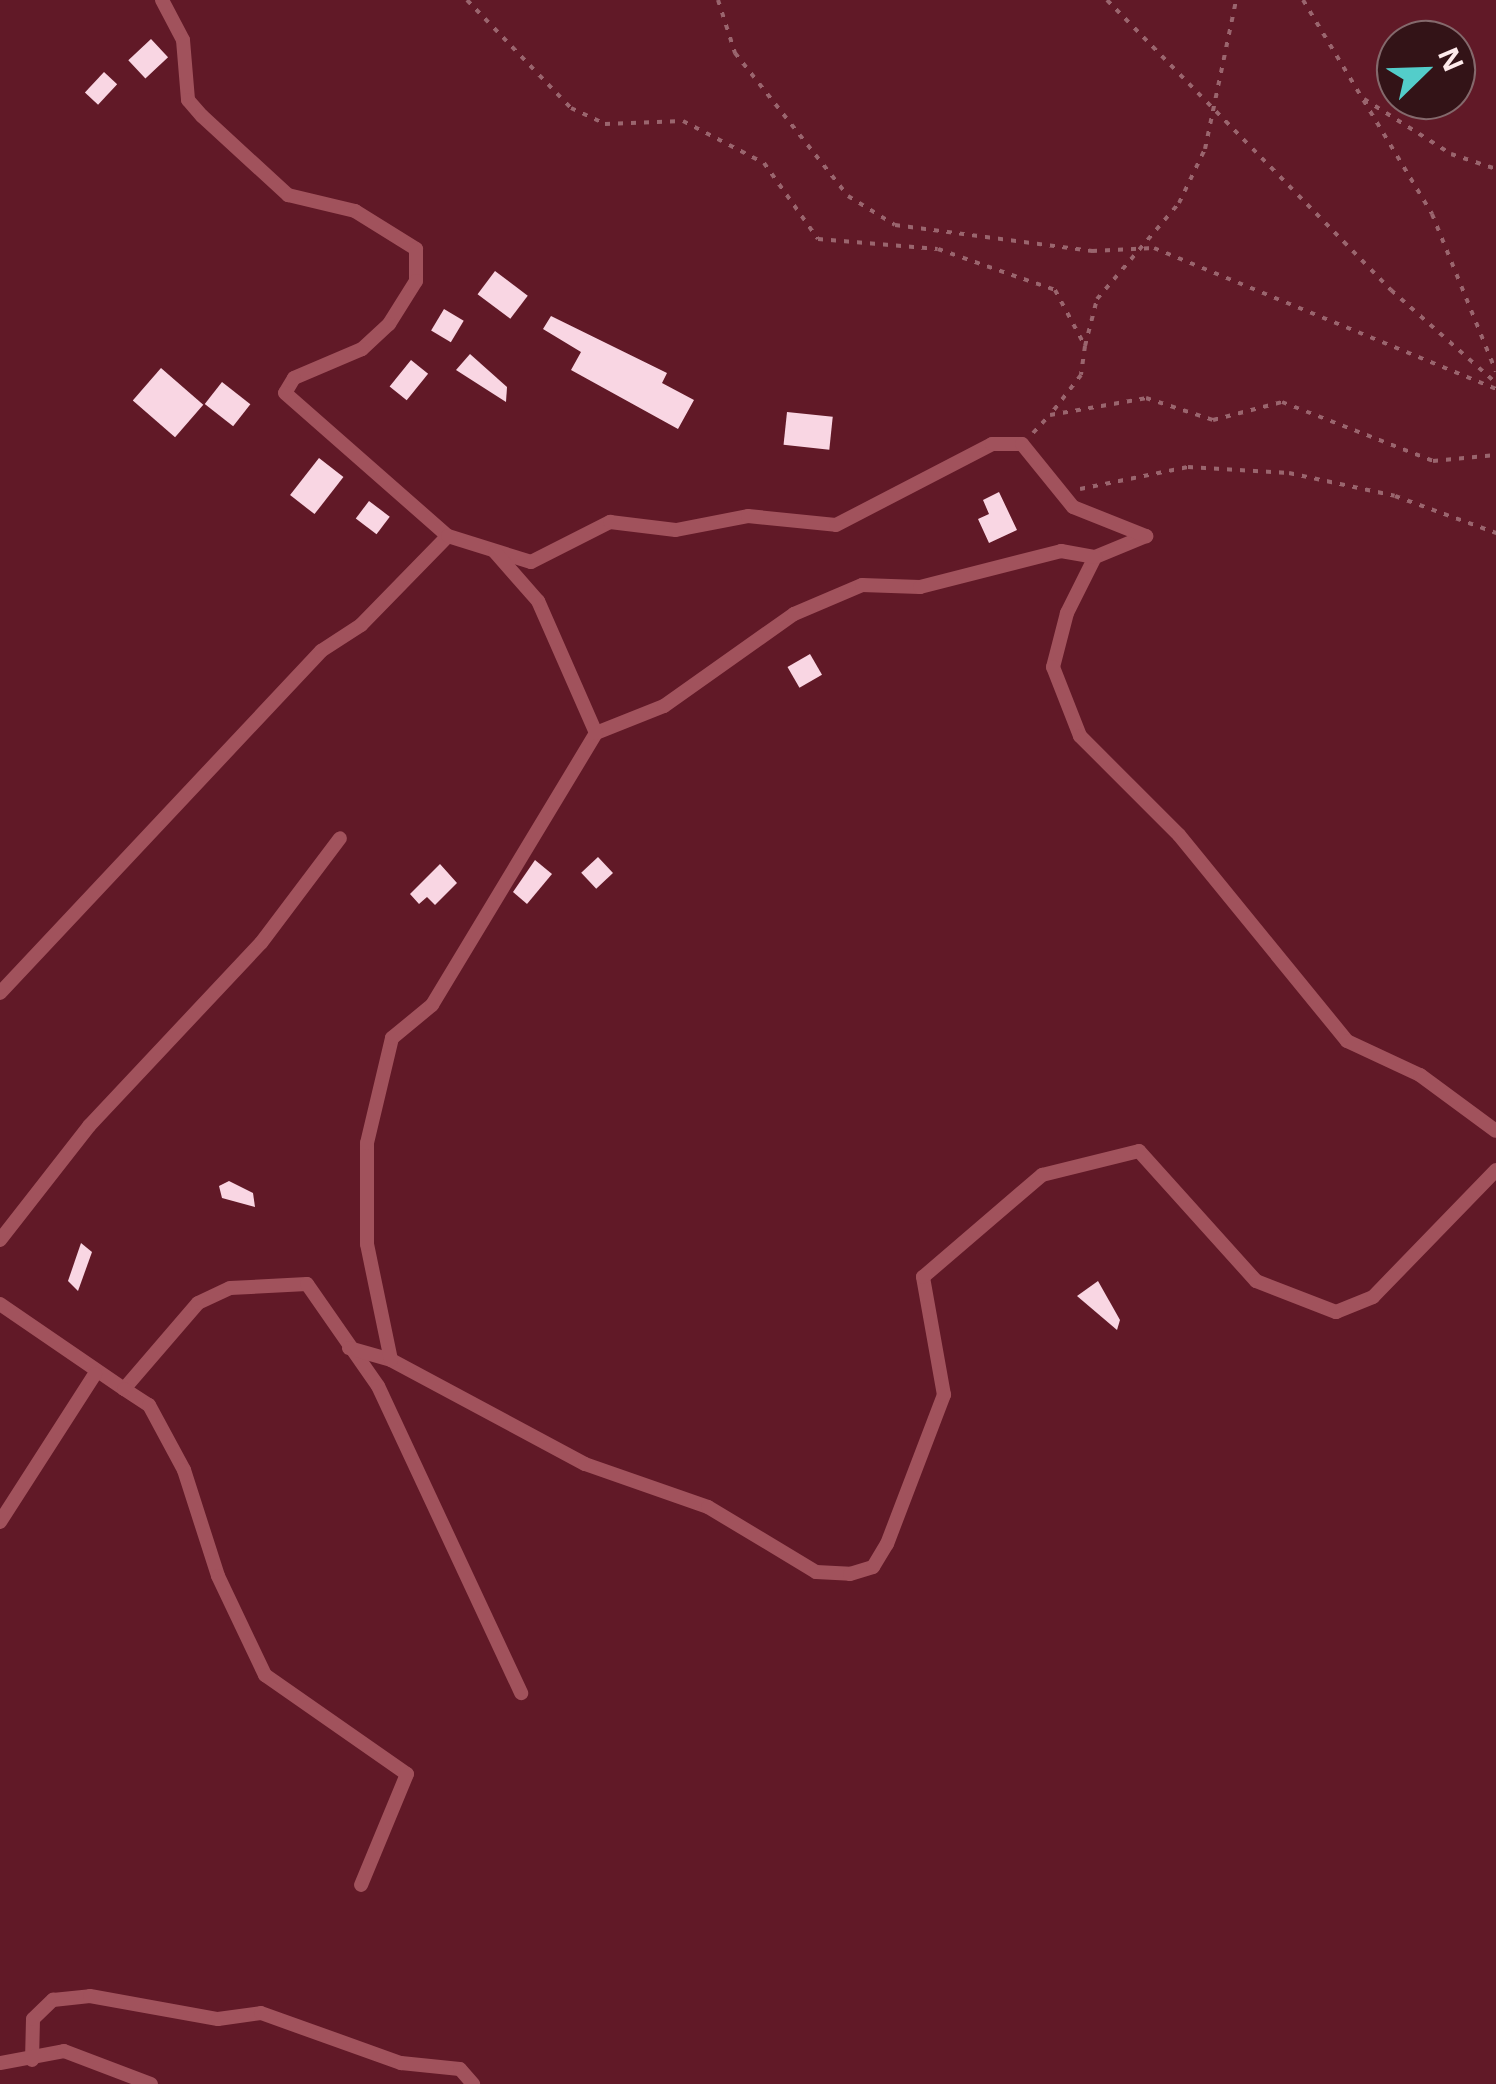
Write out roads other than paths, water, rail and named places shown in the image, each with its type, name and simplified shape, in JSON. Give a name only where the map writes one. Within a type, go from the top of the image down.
[{"type":"street","points":[[162,0],[182,40],[188,100],[202,116],[288,195],[355,210],[416,250],[416,281],[389,324],[362,348],[294,378],[285,393],[448,536],[531,562],[628,520],[676,530],[748,516],[836,524],[992,444],[1022,444],[1062,495],[1146,536],[1095,557],[1061,551],[920,587],[862,585],[778,624],[664,706],[596,733],[432,1005],[392,1038],[367,1143],[366,1227],[391,1360]]},
{"type":"street","points":[[0,994],[321,651],[361,625],[448,536]]},
{"type":"street","points":[[491,548],[538,601],[596,733]]},
{"type":"street","points":[[1095,557],[1054,668],[1080,736],[1179,834],[1346,1041],[1420,1075],[1496,1131]]},
{"type":"street","points":[[0,1240],[89,1126],[261,943],[340,838]]},
{"type":"street","points":[[349,1348],[391,1360],[586,1464],[708,1507],[816,1572],[850,1574],[873,1567],[887,1544],[944,1395],[923,1276],[1042,1175],[1138,1151],[1256,1280],[1336,1312],[1374,1297],[1496,1170]]},
{"type":"street","points":[[124,1390],[198,1302],[230,1288],[307,1284],[390,1410],[521,1693]]},
{"type":"street","points":[[0,1304],[94,1374],[149,1405],[184,1470],[218,1576],[265,1675],[407,1774],[361,1886]]},
{"type":"street","points":[[0,1522],[94,1374]]},
{"type":"street","points":[[32,2060],[33,2020],[53,2000],[90,1996],[218,2019],[261,2013],[401,2062],[460,2069],[473,2084]]},
{"type":"street","points":[[0,2063],[64,2051],[151,2084]]}]
